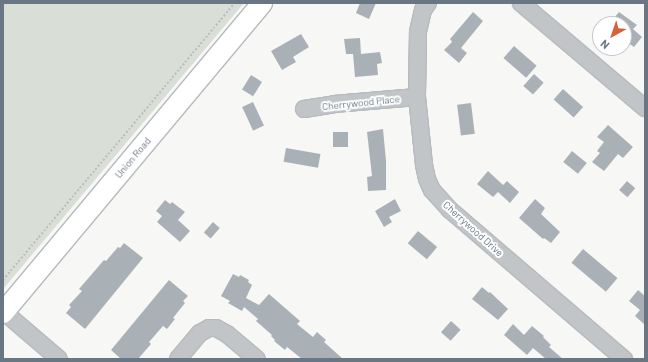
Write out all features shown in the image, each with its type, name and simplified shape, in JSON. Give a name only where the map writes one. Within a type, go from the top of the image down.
[{"type":"main road","name":"Union Road","points":[[4,313],[262,3]]},
{"type":"street","name":"Cherrywood Drive","points":[[428,3],[423,10],[418,32],[417,97],[425,172],[432,190],[439,199],[478,235],[624,359]]},
{"type":"street","points":[[521,3],[645,108]]},
{"type":"street","name":"Cherrywood Place","points":[[304,109],[334,104],[417,97]]},
{"type":"street","points":[[4,313],[59,359]]},
{"type":"street","points":[[178,359],[200,333],[209,328],[216,328],[227,334],[257,359]]},
{"type":"path","points":[[3,280],[235,3]]},
{"type":"shaded area","points":[[3,3],[244,3],[4,288],[3,287]]},
{"type":"building","points":[[360,3],[376,3],[369,19],[356,13]]},
{"type":"building","points":[[473,12],[483,21],[461,48],[467,53],[459,63],[444,50],[452,42],[450,39]]},
{"type":"building","points":[[619,12],[625,16],[616,16]]},
{"type":"building","points":[[632,21],[637,25],[633,29],[642,37],[634,47],[632,46]]},
{"type":"building","points":[[301,34],[309,47],[293,57],[296,62],[282,70],[271,51]]},
{"type":"building","points":[[360,38],[361,54],[380,52],[382,63],[377,64],[378,75],[355,77],[353,54],[346,54],[344,39]]},
{"type":"building","points":[[514,46],[537,66],[526,78],[504,58]]},
{"type":"building","points":[[534,74],[544,83],[533,95],[523,86]]},
{"type":"building","points":[[251,75],[262,82],[253,96],[242,89]]},
{"type":"building","points":[[563,89],[583,107],[574,117],[554,99]]},
{"type":"building","points":[[253,102],[264,126],[253,131],[242,107]]},
{"type":"building","points":[[471,103],[475,134],[461,135],[457,105]]},
{"type":"building","points":[[608,125],[633,147],[623,158],[618,154],[604,171],[592,162],[600,153],[597,151],[604,142],[597,137]]},
{"type":"building","points":[[383,129],[386,161],[386,190],[368,191],[367,177],[372,176],[367,132]]},
{"type":"building","points":[[333,132],[348,132],[348,147],[333,147]]},
{"type":"building","points":[[286,148],[320,154],[318,168],[284,162]]},
{"type":"building","points":[[572,151],[587,163],[578,174],[563,162]]},
{"type":"building","points":[[488,171],[503,185],[507,181],[519,192],[510,203],[498,192],[493,197],[477,184]]},
{"type":"building","points":[[627,181],[635,188],[627,197],[619,190]]},
{"type":"building","points":[[395,199],[401,211],[389,217],[392,222],[384,227],[375,211]]},
{"type":"building","points":[[535,199],[545,208],[541,214],[560,232],[551,243],[544,238],[543,239],[519,218]]},
{"type":"building","points":[[165,200],[170,204],[172,202],[185,212],[178,220],[190,231],[180,242],[157,222],[162,216],[156,211]]},
{"type":"building","points":[[213,222],[220,228],[211,238],[204,233]]},
{"type":"building","points":[[418,231],[437,247],[427,259],[408,243]]},
{"type":"building","points":[[124,243],[143,258],[85,329],[66,313],[71,307],[69,305],[82,291],[79,289],[104,260],[106,261],[118,247],[120,248]]},
{"type":"building","points":[[583,249],[617,278],[606,292],[571,263]]},
{"type":"building","points":[[233,274],[239,277],[240,275],[249,280],[248,282],[252,285],[246,298],[259,305],[269,294],[300,321],[297,324],[313,337],[317,332],[326,340],[324,342],[343,359],[302,359],[287,347],[285,350],[274,341],[275,340],[271,336],[272,335],[256,321],[258,319],[244,307],[242,311],[228,303],[230,301],[221,296]]},
{"type":"building","points":[[169,280],[188,296],[183,301],[185,303],[173,318],[175,319],[167,329],[163,326],[149,342],[151,344],[138,359],[121,359],[111,350]]},
{"type":"building","points":[[482,287],[489,293],[490,292],[508,309],[498,320],[472,299]]},
{"type":"building","points":[[638,290],[645,296],[645,325],[635,316],[640,310],[629,301]]},
{"type":"building","points":[[451,321],[461,330],[451,341],[441,332]]},
{"type":"building","points":[[513,324],[524,335],[532,326],[544,336],[543,337],[551,345],[549,347],[563,359],[546,359],[533,348],[527,355],[504,335]]}]
